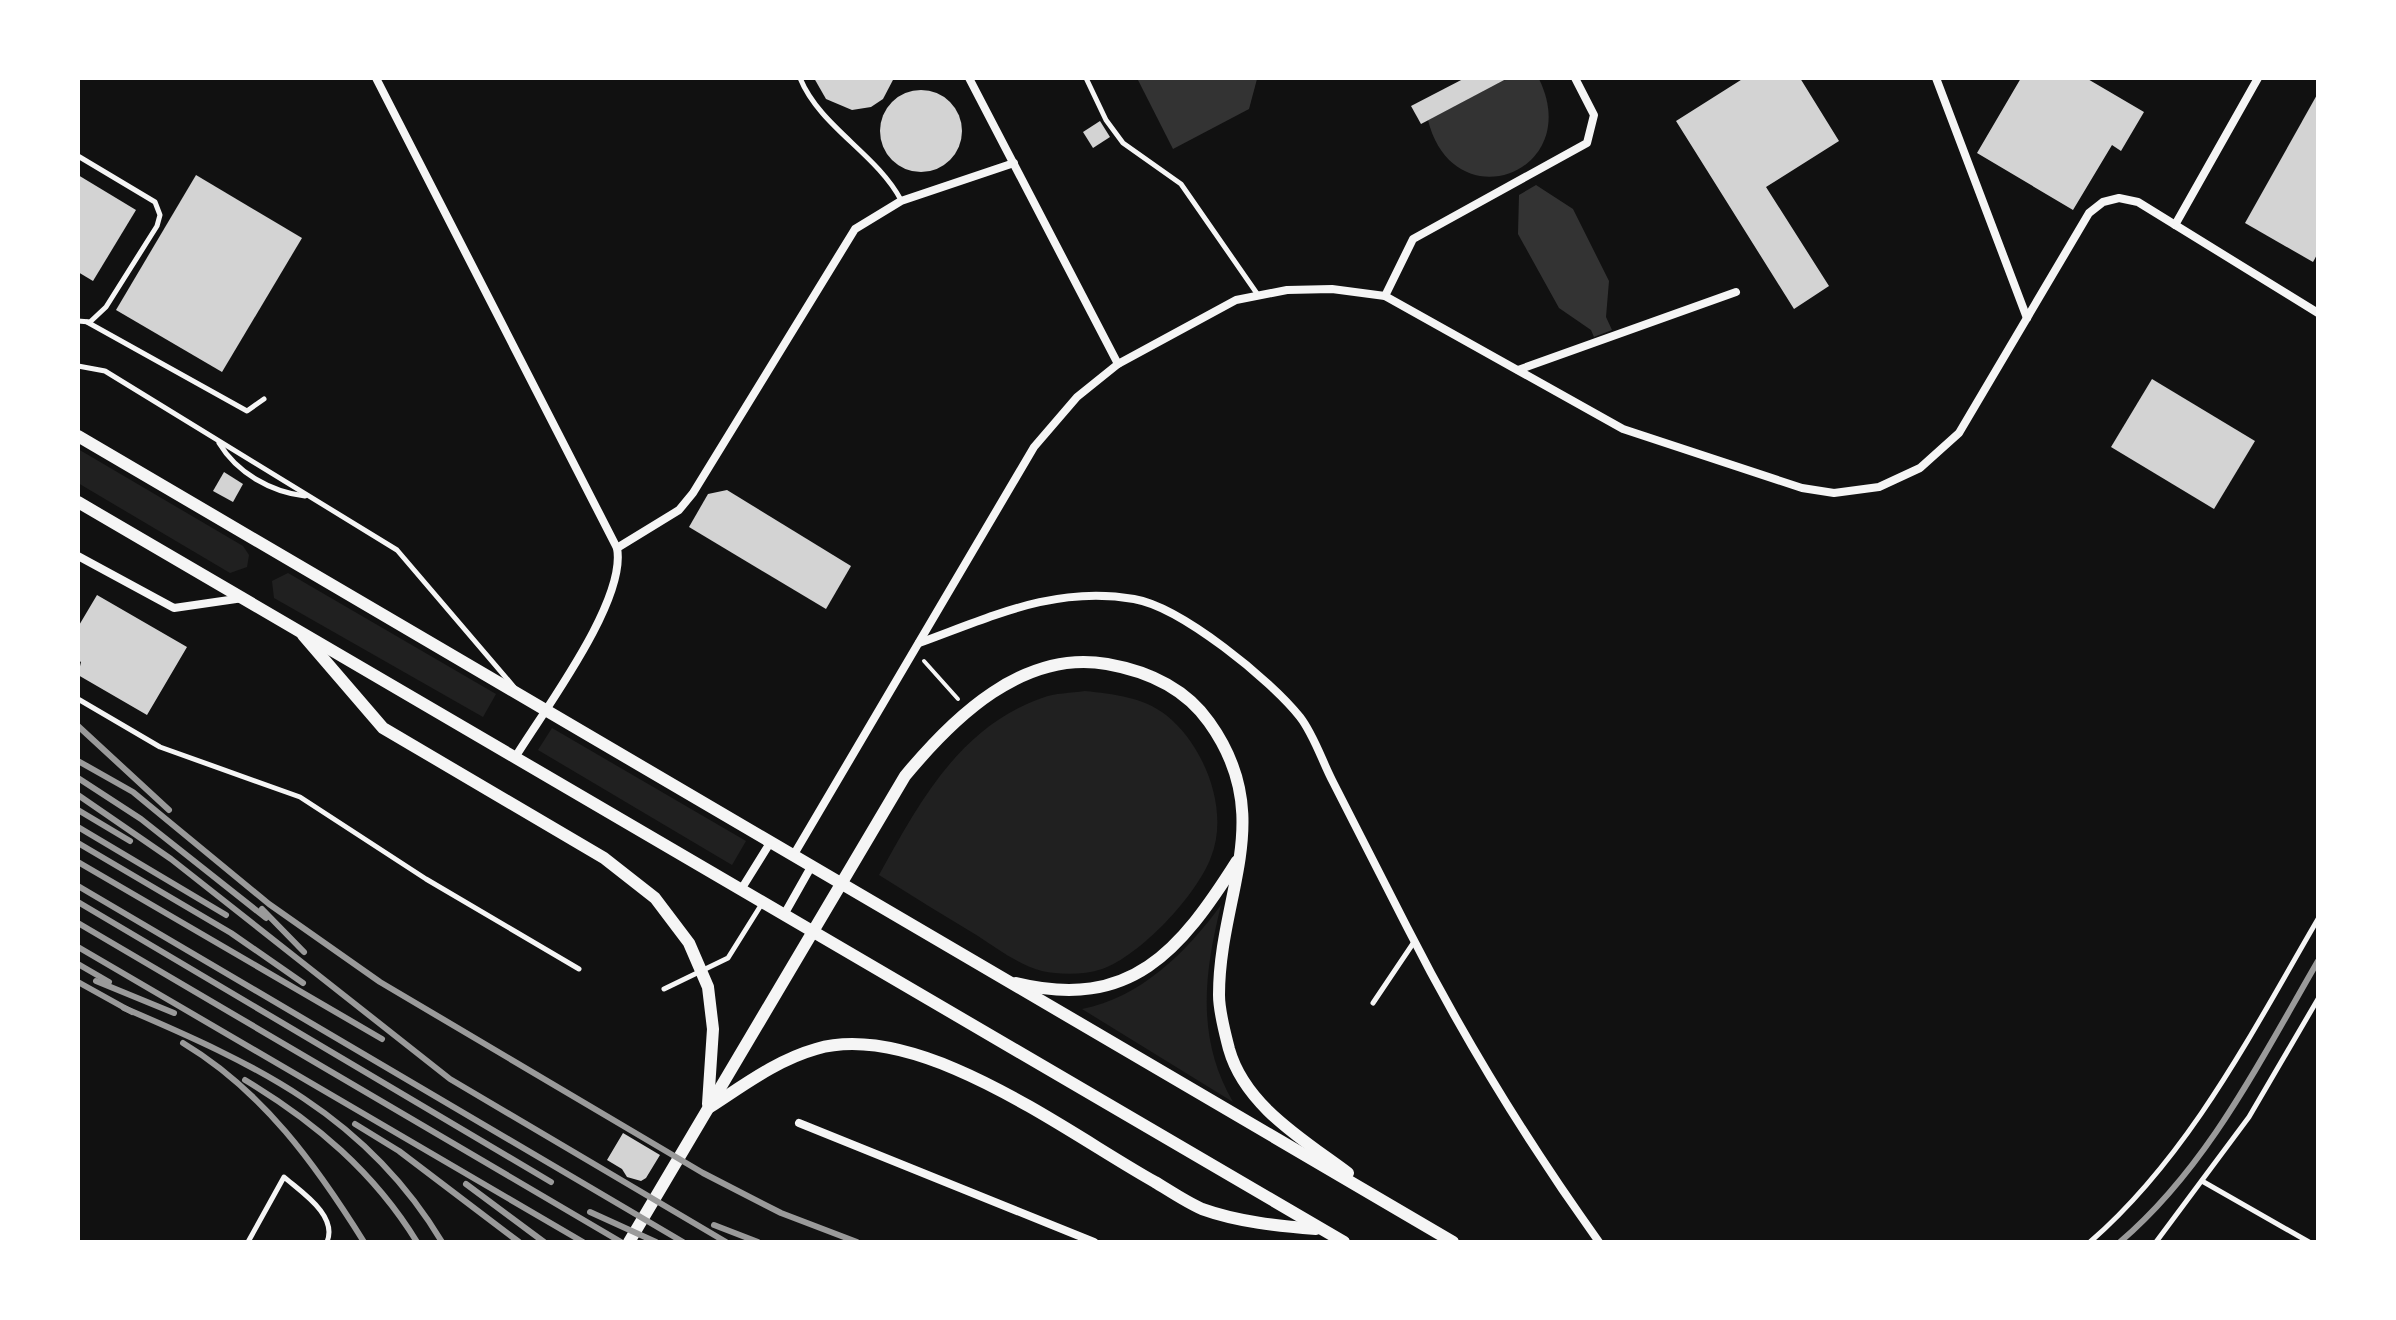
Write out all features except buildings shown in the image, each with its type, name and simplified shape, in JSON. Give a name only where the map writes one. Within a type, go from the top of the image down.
[{"type":"street","points":[[376,78],[617,548],[621,565],[607,607],[516,756]]},
{"type":"street","points":[[969,78],[1118,364]]},
{"type":"street","points":[[1385,296],[1413,239],[1587,143],[1594,115],[1575,78]]},
{"type":"street","points":[[1936,78],[2027,318]]},
{"type":"street","points":[[2175,225],[2258,78]]},
{"type":"street","points":[[617,548],[679,510],[693,493],[855,229],[901,201],[1014,163]]},
{"type":"street","points":[[793,856],[1034,447],[1077,397],[1118,364],[1236,300],[1287,290],[1332,289],[1385,296],[1623,429],[1802,488],[1834,493],[1859,492],[1900,478],[1941,453],[1975,410],[2076,231],[2103,202],[2119,198],[2138,202],[2318,313]]},
{"type":"street","points":[[1518,370],[1736,292]]},
{"type":"street","points":[[78,436],[1001,980],[1453,1242]]},
{"type":"street","points":[[78,502],[295,626],[1344,1242]]},
{"type":"street","points":[[78,556],[174,608],[247,598]]},
{"type":"street","points":[[916,647],[1043,599],[1088,595],[1137,599],[1185,620],[1247,666],[1300,718],[1414,942],[1544,1163],[1599,1242]]},
{"type":"street","points":[[295,626],[383,728],[604,858],[655,898],[689,943],[708,987],[713,1029],[707,1109]]},
{"type":"street","points":[[629,1242],[905,776],[968,710],[1002,687],[1030,674],[1070,664],[1102,663],[1139,671],[1171,687],[1198,707],[1223,741],[1238,774],[1244,806],[1232,912],[1222,951],[1219,998],[1230,1052],[1255,1097],[1278,1120],[1392,1206]]},
{"type":"street","points":[[742,888],[770,843]]},
{"type":"street","points":[[1001,980],[1075,993],[1101,989],[1126,980],[1177,940],[1214,897],[1239,858]]},
{"type":"street","points":[[785,913],[811,867]]},
{"type":"street","points":[[707,1109],[782,1062],[819,1048],[857,1044],[903,1049],[951,1065],[1202,1208],[1282,1226],[1322,1229]]},
{"type":"street","points":[[799,1123],[1094,1242]]},
{"type":"lane","points":[[800,78],[819,108],[888,176],[901,201]]},
{"type":"lane","points":[[1086,78],[1106,120],[1123,143],[1181,184],[1258,296]]},
{"type":"lane","points":[[78,156],[155,202],[160,215],[157,226],[106,307],[90,322],[78,321]]},
{"type":"lane","points":[[86,322],[247,411],[264,399]]},
{"type":"lane","points":[[78,366],[105,371],[397,550],[522,696]]},
{"type":"lane","points":[[218,440],[231,463],[281,493],[310,497]]},
{"type":"lane","points":[[78,699],[160,747],[300,797],[426,879],[579,969]]},
{"type":"lane","points":[[664,989],[728,958],[764,901]]},
{"type":"lane","points":[[2090,1242],[2128,1209],[2221,1086],[2318,919]]},
{"type":"lane","points":[[1373,1003],[1414,942]]},
{"type":"lane","points":[[2156,1242],[2249,1117],[2318,999]]},
{"type":"lane","points":[[2309,1015],[2318,1020]]},
{"type":"lane","points":[[248,1242],[284,1177],[316,1205],[329,1224],[327,1242]]},
{"type":"lane","points":[[2202,1181],[2309,1242]]},
{"type":"path","points":[[916,647],[968,710]]},
{"type":"shaded area","points":[[1137,78],[1257,79],[1249,109],[1173,149]]},
{"type":"shaded area","points":[[1508,78],[1539,79],[1548,112],[1545,139],[1531,160],[1510,173],[1486,177],[1462,170],[1442,151],[1428,120]]},
{"type":"shaded area","points":[[1536,185],[1573,209],[1609,281],[1606,317],[1612,330],[1594,337],[1591,330],[1559,308],[1518,234],[1519,195]]},
{"type":"shaded area","points":[[78,449],[243,546],[249,555],[247,567],[230,573],[78,483]]},
{"type":"shaded area","points":[[288,573],[496,694],[483,717],[274,598],[272,581]]},
{"type":"shaded area","points":[[1085,691],[1138,700],[1166,715],[1180,728],[1192,743],[1210,780],[1215,799],[1216,839],[1211,857],[1193,889],[1149,938],[1117,962],[1102,969],[1056,973],[1017,961],[879,875],[926,795],[964,748],[1013,711],[1047,696]]},
{"type":"shaded area","points":[[552,728],[746,841],[732,865],[538,750]]},
{"type":"shaded area","points":[[1221,905],[1210,956],[1208,1030],[1221,1078],[1233,1102],[1082,1009],[1123,995],[1143,984],[1193,940]]},
{"type":"railway","points":[[78,726],[169,810]]},
{"type":"railway","points":[[78,761],[133,792],[269,904],[380,982],[703,1173],[781,1213],[857,1242]]},
{"type":"railway","points":[[78,778],[141,819],[266,918]]},
{"type":"railway","points":[[78,795],[171,859],[450,1079],[726,1242]]},
{"type":"railway","points":[[78,810],[130,841]]},
{"type":"railway","points":[[78,827],[226,915]]},
{"type":"railway","points":[[78,843],[231,933],[303,983]]},
{"type":"railway","points":[[78,862],[382,1039]]},
{"type":"railway","points":[[78,886],[683,1242]]},
{"type":"railway","points":[[78,902],[551,1182]]},
{"type":"railway","points":[[262,909],[304,952]]},
{"type":"railway","points":[[78,923],[621,1242]]},
{"type":"railway","points":[[78,947],[583,1242]]},
{"type":"railway","points":[[2120,1242],[2180,1180],[2206,1146],[2254,1073],[2318,961]]},
{"type":"railway","points":[[78,964],[109,982]]},
{"type":"railway","points":[[96,981],[174,1013]]},
{"type":"railway","points":[[78,982],[132,1012]]},
{"type":"railway","points":[[124,1008],[218,1050],[304,1098],[343,1127],[379,1160],[412,1198],[442,1242]]},
{"type":"railway","points":[[183,1043],[238,1084],[286,1132],[327,1185],[364,1242]]},
{"type":"railway","points":[[245,1080],[295,1113],[341,1150],[382,1193],[417,1242]]},
{"type":"railway","points":[[355,1124],[399,1151],[519,1242]]},
{"type":"railway","points":[[466,1184],[544,1242]]},
{"type":"railway","points":[[590,1212],[656,1242]]},
{"type":"railway","points":[[714,1225],[758,1242]]}]
